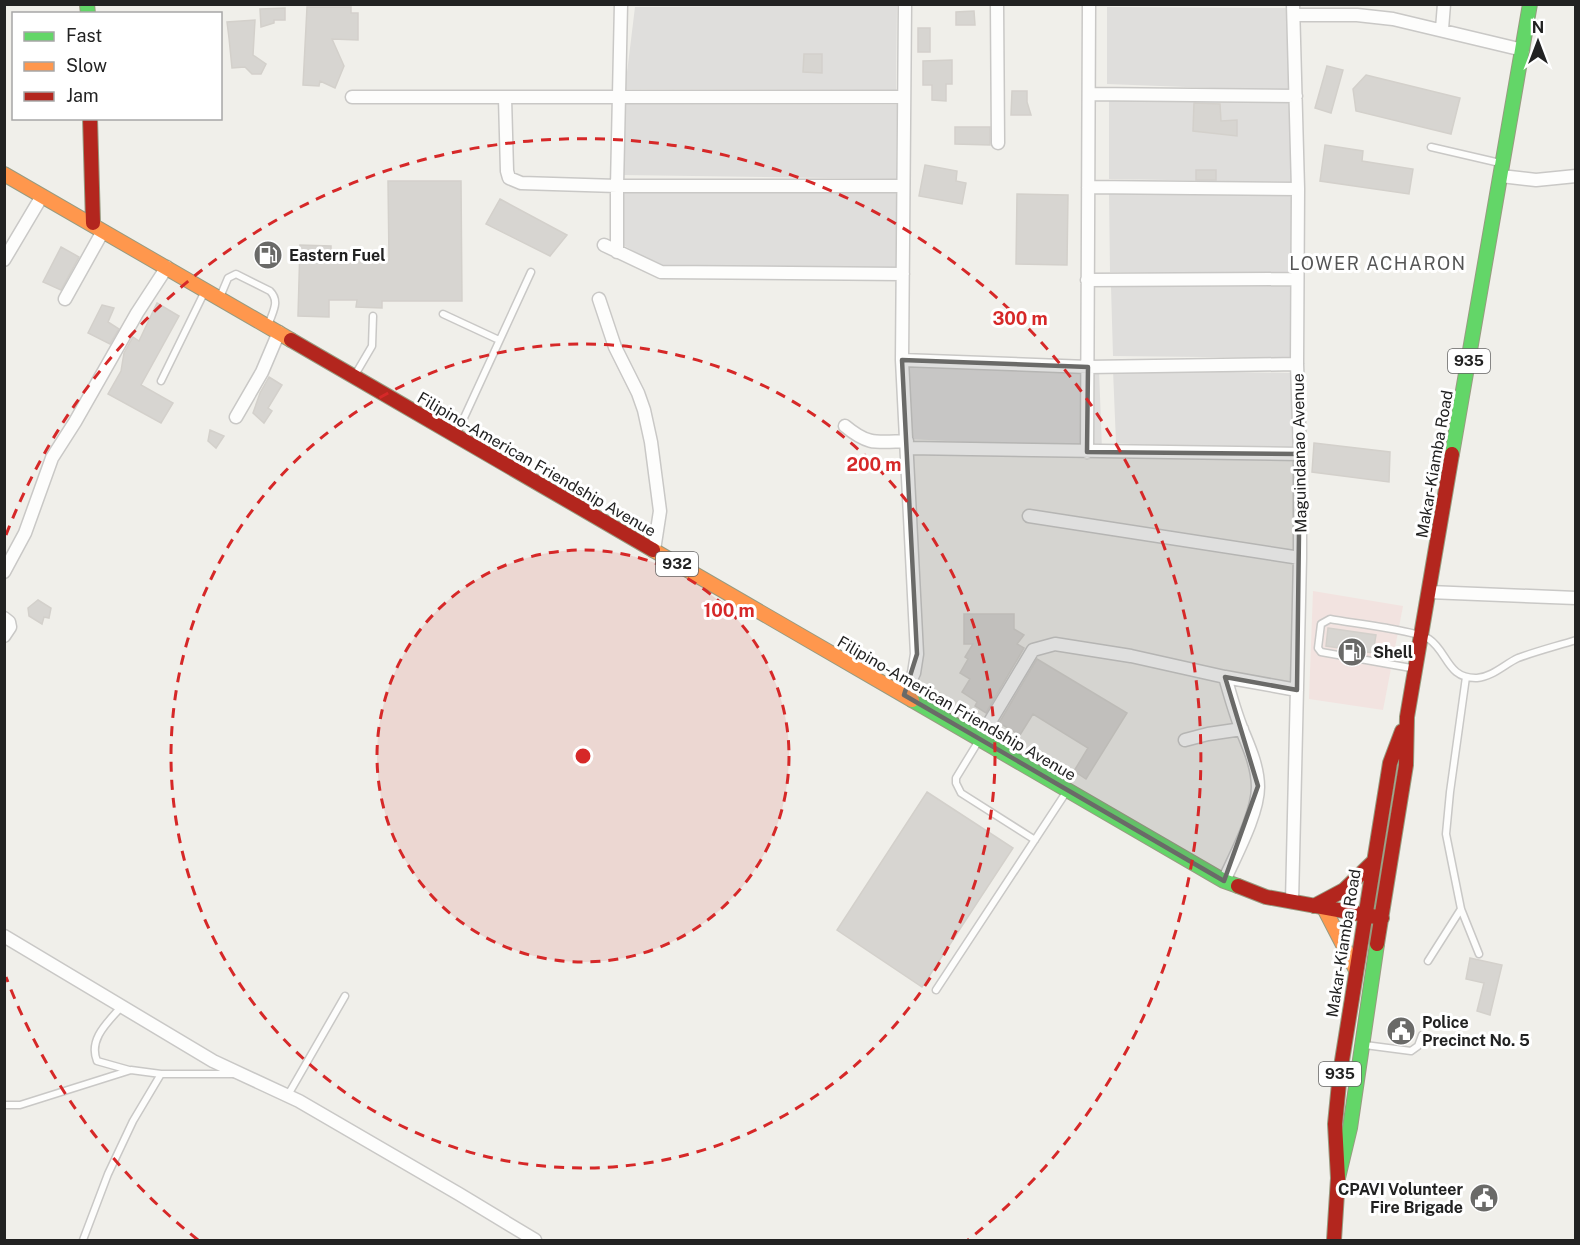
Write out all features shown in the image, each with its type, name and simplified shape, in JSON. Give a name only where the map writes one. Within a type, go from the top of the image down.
[{"type":"main road","name":"Makar-Kiamba Road","points":[[1338,1178],[1350,1128],[1406,765],[1407,717],[1415,668],[1524,50],[1530,4]]},
{"type":"main road","points":[[90,120],[98,227]]},
{"type":"main road","name":"Filipino-American Friendship Avenue","points":[[4,174],[1224,882],[1266,897],[1382,918]]},
{"type":"main road","name":"Makar-Kiamba Road","points":[[1334,1240],[1338,1178],[1335,1124],[1340,1073],[1390,764],[1407,717]]},
{"type":"main road","points":[[1356,970],[1319,907],[1344,890],[1373,862]]},
{"type":"street","points":[[617,252],[621,4]]},
{"type":"street","points":[[904,695],[914,673],[917,654],[902,360],[905,4]]},
{"type":"street","points":[[997,4],[998,143]]},
{"type":"street","points":[[1087,452],[1089,4]]},
{"type":"street","points":[[1442,29],[1444,4]]},
{"type":"street","points":[[1293,10],[1393,19],[1524,50]]},
{"type":"street","name":"Maguindanao Avenue","points":[[1292,902],[1300,558],[1297,364],[1298,189],[1293,10]]},
{"type":"street","points":[[1089,94],[1296,96]]},
{"type":"street","points":[[352,97],[903,97]]},
{"type":"street","points":[[505,98],[506,160],[509,178],[521,183],[617,186],[903,186]]},
{"type":"street","points":[[1502,170],[1536,180],[1575,176]]},
{"type":"street","points":[[1088,186],[1298,189]]},
{"type":"street","points":[[4,260],[42,196]]},
{"type":"street","points":[[65,299],[98,227]]},
{"type":"street","points":[[604,245],[661,272],[903,274]]},
{"type":"street","points":[[4,572],[25,533],[52,458],[167,267]]},
{"type":"street","points":[[1087,280],[1297,279]]},
{"type":"street","points":[[599,299],[615,347],[644,410],[651,442],[660,511],[654,550]]},
{"type":"street","points":[[236,417],[262,372],[273,329]]},
{"type":"street","points":[[902,360],[1088,366],[1297,364]]},
{"type":"street","points":[[845,426],[864,440],[907,445],[1087,452],[1300,454]]},
{"type":"street","points":[[1029,516],[1300,558]]},
{"type":"street","points":[[1429,592],[1575,597]]},
{"type":"street","points":[[4,618],[9,622],[10,627],[4,636]]},
{"type":"street","points":[[979,740],[1033,650],[1042,646],[1055,644],[1131,656],[1297,690]]},
{"type":"street","points":[[1224,882],[1246,831],[1256,802],[1258,786],[1251,749],[1225,677]]},
{"type":"street","points":[[1185,740],[1242,729]]},
{"type":"street","points":[[4,936],[213,1060],[288,1096],[535,1240]]},
{"type":"lane","points":[[1431,147],[1502,170]]},
{"type":"lane","points":[[456,436],[531,272]]},
{"type":"lane","points":[[219,297],[228,278],[236,274],[270,291],[276,303],[273,329]]},
{"type":"lane","points":[[161,381],[206,290]]},
{"type":"lane","points":[[444,314],[499,340]]},
{"type":"lane","points":[[354,376],[372,346],[373,316]]},
{"type":"lane","points":[[1415,668],[1321,652],[1318,648],[1320,627],[1323,621],[1330,620],[1421,636],[1434,644],[1449,665],[1466,677],[1482,677],[1522,657],[1575,640]]},
{"type":"lane","points":[[1466,677],[1446,834],[1461,909],[1479,954]]},
{"type":"lane","points":[[979,740],[956,778],[958,789],[1035,840]]},
{"type":"lane","points":[[936,990],[1067,791]]},
{"type":"lane","points":[[1428,961],[1461,909]]},
{"type":"lane","points":[[288,1096],[345,996]]},
{"type":"lane","points":[[122,1006],[102,1029],[94,1044],[94,1052],[98,1061],[130,1070],[161,1074],[244,1074]]},
{"type":"lane","points":[[1361,1045],[1411,1051],[1418,1046],[1422,1035]]},
{"type":"lane","points":[[4,1106],[20,1105],[130,1070]]},
{"type":"lane","points":[[83,1240],[108,1174],[133,1121],[161,1074]]},
{"type":"highlighted area","points":[[902,360],[1088,367],[1087,452],[1300,454],[1297,690],[1225,677],[1258,786],[1224,881],[904,695],[917,654]]},
{"type":"shaded area","points":[[897,5],[896,90],[625,89],[635,7]]},
{"type":"shaded area","points":[[1107,7],[1288,8],[1292,91],[1107,84]]},
{"type":"shaded area","points":[[1109,99],[1293,102],[1295,182],[1109,179]]},
{"type":"shaded area","points":[[625,104],[897,105],[896,179],[623,175]]},
{"type":"shaded area","points":[[623,189],[896,192],[896,271],[662,267],[623,245]]},
{"type":"shaded area","points":[[1109,193],[1294,195],[1295,273],[1110,272]]},
{"type":"shaded area","points":[[1294,286],[1294,358],[1113,356],[1111,287]]},
{"type":"shaded area","points":[[908,368],[1099,369],[1102,450],[911,439]]},
{"type":"shaded area","points":[[1113,370],[1294,373],[1294,454],[1116,443]]},
{"type":"shaded area","name":"Shell","points":[[1313,591],[1403,606],[1383,710],[1309,699]]},
{"type":"building","points":[[307,7],[351,7],[351,13],[358,13],[358,40],[332,39],[344,66],[335,88],[320,81],[319,86],[303,85]]},
{"type":"building","points":[[285,8],[285,20],[274,20],[274,23],[261,27],[260,9]]},
{"type":"building","points":[[974,11],[975,25],[956,25],[956,12]]},
{"type":"building","points":[[255,20],[253,55],[266,64],[261,74],[252,74],[245,67],[232,68],[227,22]]},
{"type":"building","points":[[918,28],[930,28],[930,52],[918,52]]},
{"type":"building","points":[[804,54],[822,54],[822,73],[803,72]]},
{"type":"building","points":[[952,60],[952,84],[946,84],[946,101],[932,100],[932,85],[923,85],[923,61]]},
{"type":"building","points":[[1327,66],[1343,70],[1331,113],[1315,108]]},
{"type":"building","points":[[1366,75],[1460,98],[1451,134],[1356,111],[1353,89]]},
{"type":"building","points":[[1012,91],[1027,91],[1027,102],[1031,115],[1011,115]]},
{"type":"building","points":[[1194,103],[1220,104],[1221,121],[1237,120],[1237,136],[1193,131]]},
{"type":"building","points":[[955,127],[990,127],[990,145],[955,144]]},
{"type":"building","points":[[1325,145],[1363,151],[1362,161],[1413,169],[1409,194],[1320,181]]},
{"type":"building","points":[[925,165],[957,171],[956,181],[966,183],[962,204],[919,196]]},
{"type":"building","points":[[1196,170],[1216,170],[1216,180],[1196,180]]},
{"type":"building","points":[[388,181],[461,181],[462,301],[382,301],[382,308],[356,307],[357,300],[329,300],[329,317],[298,316],[300,245],[331,246],[331,251],[353,251],[353,259],[389,260]]},
{"type":"building","points":[[1017,194],[1068,195],[1067,265],[1016,264]]},
{"type":"building","points":[[500,199],[567,235],[550,256],[486,224]]},
{"type":"building","points":[[61,247],[79,257],[61,290],[43,282]]},
{"type":"building","points":[[157,303],[179,316],[141,385],[173,403],[161,423],[108,394],[121,371],[124,353],[133,337],[139,341]]},
{"type":"building","points":[[102,305],[114,308],[108,322],[119,329],[110,344],[88,333]]},
{"type":"building","points":[[269,377],[282,385],[268,408],[272,411],[264,423],[253,413]]},
{"type":"building","points":[[210,430],[224,436],[216,448],[208,441]]},
{"type":"building","points":[[1314,443],[1390,452],[1389,482],[1312,472]]},
{"type":"building","points":[[38,600],[51,608],[49,618],[44,617],[42,624],[29,616],[28,608]]},
{"type":"building","points":[[964,614],[1014,614],[1014,629],[1024,635],[1017,644],[1024,648],[986,713],[975,706],[977,702],[962,692],[970,679],[960,673],[968,659],[965,657],[973,644],[964,644]]},
{"type":"building","points":[[1328,628],[1376,635],[1373,653],[1326,646]]},
{"type":"building","points":[[1037,659],[1127,713],[1086,779],[1074,771],[1088,748],[1033,714],[1020,735],[999,723]]},
{"type":"building","points":[[927,792],[1013,848],[922,987],[837,930]]},
{"type":"building","points":[[1470,958],[1502,965],[1490,1015],[1477,1011],[1484,983],[1466,979]]},
{"type":"traffic: fast","points":[[87,4],[88,12]]},
{"type":"traffic: fast","points":[[1452,454],[1530,4]]},
{"type":"traffic: fast","points":[[912,700],[1224,881],[1238,886]]},
{"type":"traffic: fast","points":[[1338,1178],[1350,1128],[1377,944]]},
{"type":"traffic: slow","points":[[4,174],[291,340]]},
{"type":"traffic: slow","points":[[653,550],[912,700]]},
{"type":"traffic: slow","points":[[1324,908],[1356,970]]},
{"type":"traffic: jam","points":[[90,120],[93,223]]},
{"type":"traffic: jam","points":[[291,340],[653,550]]},
{"type":"traffic: jam","points":[[1377,944],[1406,765],[1407,717],[1452,454]]},
{"type":"traffic: jam","points":[[1334,1240],[1338,1178],[1335,1124],[1340,1073],[1390,763],[1402,731]]},
{"type":"traffic: jam","points":[[1314,906],[1344,890],[1373,862]]},
{"type":"traffic: jam","points":[[1238,886],[1266,897],[1382,918]]},
{"type":"place","name":"Eastern Fuel","points":[[268,255]]},
{"type":"place","name":"Shell","points":[[1352,652]]},
{"type":"place","name":"Police Precinct No. 5","points":[[1401,1031]]},
{"type":"place","name":"CPAVI Volunteer Fire Brigade","points":[[1484,1198]]},
{"type":"district","name":"LOWER ACHARON","points":[[1378,264]]}]
